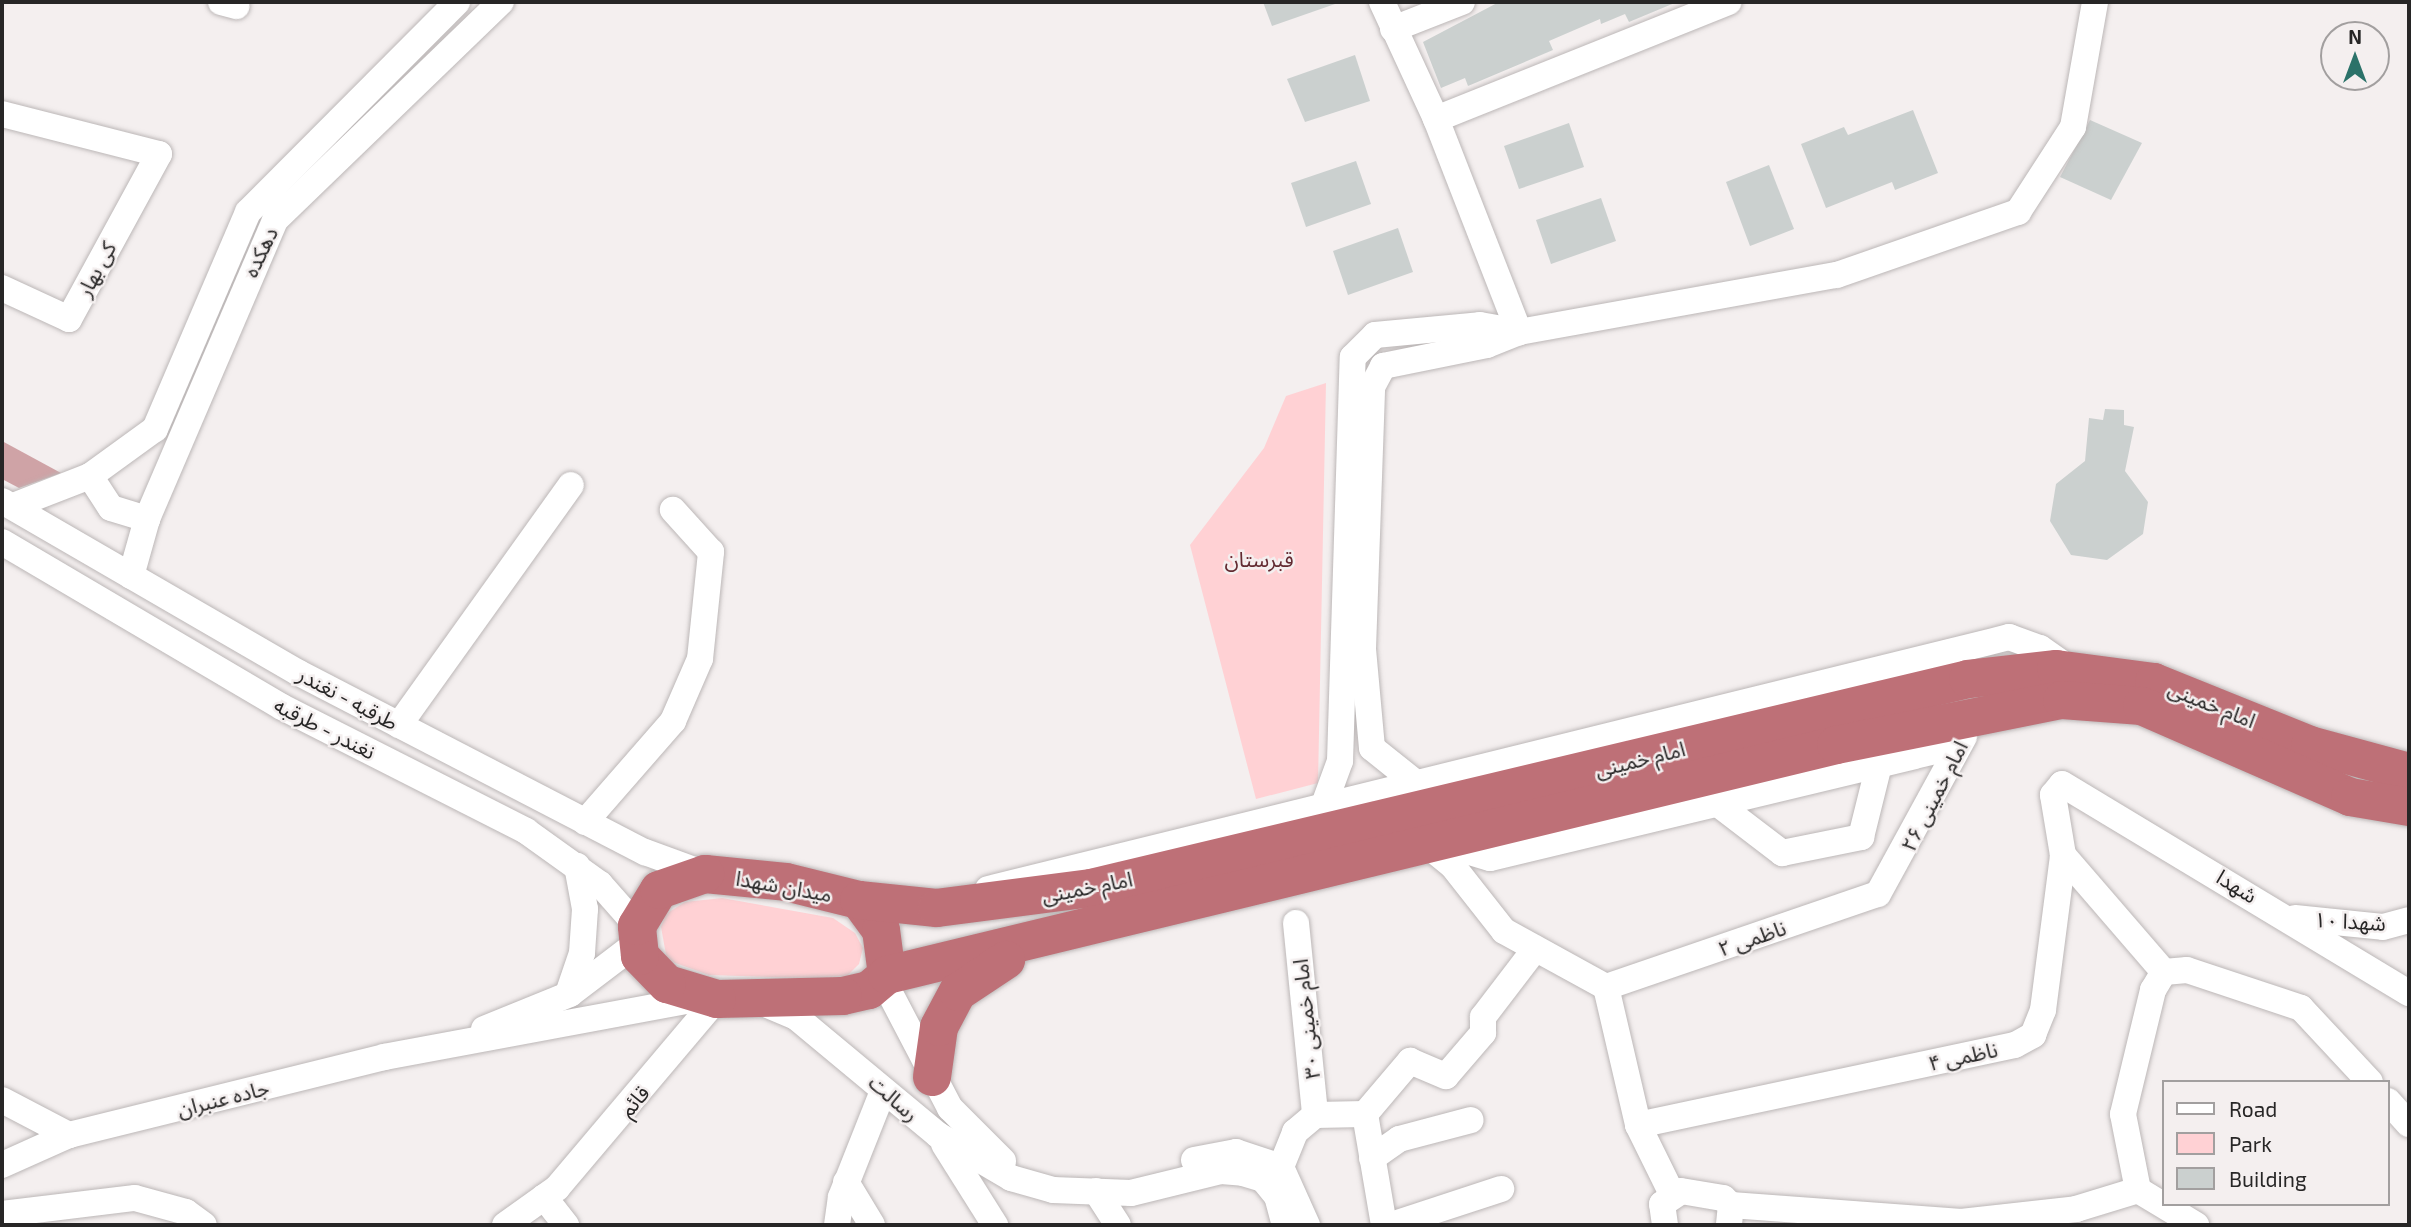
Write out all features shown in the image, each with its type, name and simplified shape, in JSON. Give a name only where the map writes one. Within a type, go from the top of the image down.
[{"type":"highway","name":"امام خمینی","points":[[859,900],[937,908],[1091,888],[1565,762],[1968,679],[2070,670],[2154,682],[2322,749],[2409,772]]},
{"type":"highway","name":"امام خمینی","points":[[884,976],[1027,946],[1433,844],[1968,731],[2062,700],[2142,706],[2350,797],[2409,807]]},
{"type":"highway","name":"میدان شهدا","points":[[637,934],[659,890],[705,874],[786,882],[859,900],[888,951],[884,976]]},
{"type":"highway","points":[[637,934],[639,956],[667,984],[710,999],[843,996],[869,990],[884,976]]},
{"type":"highway","points":[[932,1077],[939,1027],[958,992],[1027,946]]},
{"type":"street","name":"دهکده","points":[[131,576],[147,519],[275,220],[501,2]]},
{"type":"street","points":[[1382,2],[1436,119],[1519,332]]},
{"type":"street","points":[[1393,29],[1462,2]]},
{"type":"street","points":[[1436,119],[1729,2]]},
{"type":"street","points":[[1383,366],[1487,345],[1519,332],[1837,275],[2018,212],[2073,127],[2095,2]]},
{"type":"street","name":"دهکده","points":[[7,503],[90,476],[155,429],[263,191],[455,5]]},
{"type":"street","points":[[455,5],[480,24]]},
{"type":"street","name":"کی بهار","points":[[2,114],[159,153],[69,319],[2,288]]},
{"type":"street","points":[[1325,802],[1340,761],[1353,357],[1375,335],[1480,325],[1519,332]]},
{"type":"street","points":[[1363,347],[1383,366]]},
{"type":"street","points":[[1340,761],[1366,760],[1372,748],[1363,649],[1372,387],[1383,366]]},
{"type":"street","points":[[90,476],[111,508],[147,519]]},
{"type":"street","points":[[399,725],[571,485]]},
{"type":"street","name":"طرقبه - نغندر","points":[[7,503],[131,576],[399,725],[585,822],[705,874]]},
{"type":"street","points":[[585,822],[673,721],[700,659],[711,552],[673,510]]},
{"type":"street","name":"نغندر - طرقبه","points":[[2,542],[282,707],[526,831],[577,866],[637,934]]},
{"type":"street","points":[[1433,844],[1490,858],[1879,765],[1968,731]]},
{"type":"street","name":"امام خمینی ۲۶","points":[[1891,879],[1968,731]]},
{"type":"street","points":[[1372,748],[1412,780]]},
{"type":"street","points":[[937,908],[1011,880],[1412,780],[1565,762]]},
{"type":"street","points":[[1718,804],[1782,853],[1861,838],[1879,765]]},
{"type":"street","name":"ناظمی ۴","points":[[1638,1125],[2015,1045],[2033,1035],[2043,1010],[2063,855],[2053,795],[2063,784]]},
{"type":"street","name":"شهدا","points":[[2063,784],[2290,918],[2409,993]]},
{"type":"street","points":[[1433,844],[1504,931],[1606,987],[1638,1125],[1672,1194]]},
{"type":"street","points":[[2063,855],[2164,972]]},
{"type":"street","points":[[568,994],[582,953],[585,909],[577,866]]},
{"type":"street","name":"ناظمی ۲","points":[[1606,987],[1878,894],[1891,879]]},
{"type":"street","name":"شهدا ۱۰","points":[[2290,918],[2383,927],[2409,920]]},
{"type":"street","name":"امام خمینی ۳۰","points":[[1296,923],[1315,1115]]},
{"type":"street","name":"جاده عنبران","points":[[449,1044],[568,994],[637,934]]},
{"type":"street","points":[[1307,1225],[1281,1167],[1296,1132],[1315,1115],[1365,1114],[1410,1061],[1446,1076],[1483,1033],[1483,1017],[1535,949]]},
{"type":"street","points":[[2164,972],[2188,970],[2301,1008],[2368,1080]]},
{"type":"street","points":[[2162,1204],[2138,1190],[2123,1114],[2153,990],[2164,972]]},
{"type":"street","name":"رسالت","points":[[884,976],[932,1077],[987,1151],[1039,1185]]},
{"type":"street","name":"جاده عنبران","points":[[2,1165],[69,1135],[449,1044],[710,999]]},
{"type":"street","name":"قائم","points":[[505,1225],[544,1197],[636,1100],[710,999]]},
{"type":"street","name":"رسالت","points":[[755,999],[796,1017],[839,1048],[883,1091],[938,1135],[985,1167],[1039,1185],[1131,1193],[1221,1171],[1243,1173],[1263,1179],[1277,1196],[1284,1225]]},
{"type":"street","points":[[837,1225],[846,1182],[883,1091]]},
{"type":"street","points":[[2,1100],[69,1135]]},
{"type":"street","points":[[2390,1103],[2409,1124]]},
{"type":"street","points":[[1365,1114],[1384,1225]]},
{"type":"street","points":[[1373,1158],[1399,1139],[1471,1120]]},
{"type":"street","points":[[938,1135],[995,1225]]},
{"type":"street","name":"رسالت","points":[[1106,1190],[1180,1163],[1237,1152],[1281,1167]]},
{"type":"street","points":[[846,1182],[872,1225]]},
{"type":"street","points":[[1391,1225],[1501,1189]]},
{"type":"street","points":[[1106,1190],[1118,1225]]},
{"type":"street","points":[[1665,1225],[1662,1204],[1672,1194],[1711,1194],[1730,1215],[1961,1222],[2076,1209],[2138,1190]]},
{"type":"street","points":[[544,1197],[566,1225]]},
{"type":"street","points":[[2,1214],[135,1198],[186,1212],[204,1225]]},
{"type":"street","points":[[2165,1206],[2196,1225]]},
{"type":"green space","name":"قبرستان","points":[[1326,383],[1318,783],[1256,799],[1190,545],[1264,448],[1286,396]]},
{"type":"green space","points":[[722,898],[833,918],[855,933],[863,948],[859,964],[847,976],[802,978],[709,975],[667,960],[661,927],[666,914],[685,902]]},
{"type":"shaded area","points":[[2,441],[61,473],[19,488],[2,479]]},
{"type":"building","points":[[1263,2],[1334,2],[1335,4],[1272,26]]},
{"type":"building","points":[[1499,2],[1677,2],[1629,22],[1625,14],[1601,24],[1600,19],[1549,41],[1553,50],[1468,86],[1465,78],[1441,88],[1423,42]]},
{"type":"building","points":[[1355,55],[1370,101],[1305,122],[1287,79]]},
{"type":"building","points":[[1913,110],[1938,173],[1895,190],[1892,182],[1826,208],[1801,144],[1844,127],[1848,135]]},
{"type":"building","points":[[2090,120],[2142,143],[2111,200],[2060,177]]},
{"type":"building","points":[[1569,123],[1584,167],[1519,189],[1504,146]]},
{"type":"building","points":[[1356,161],[1371,204],[1306,227],[1291,183]]},
{"type":"building","points":[[1769,165],[1794,229],[1750,246],[1726,182]]},
{"type":"building","points":[[1601,198],[1616,241],[1551,264],[1536,220]]},
{"type":"building","points":[[1398,228],[1413,272],[1348,295],[1333,251]]},
{"type":"building","points":[[2105,409],[2124,410],[2124,425],[2134,427],[2125,471],[2148,502],[2143,534],[2107,560],[2071,555],[2050,521],[2056,484],[2085,461],[2089,418],[2103,420]]}]
